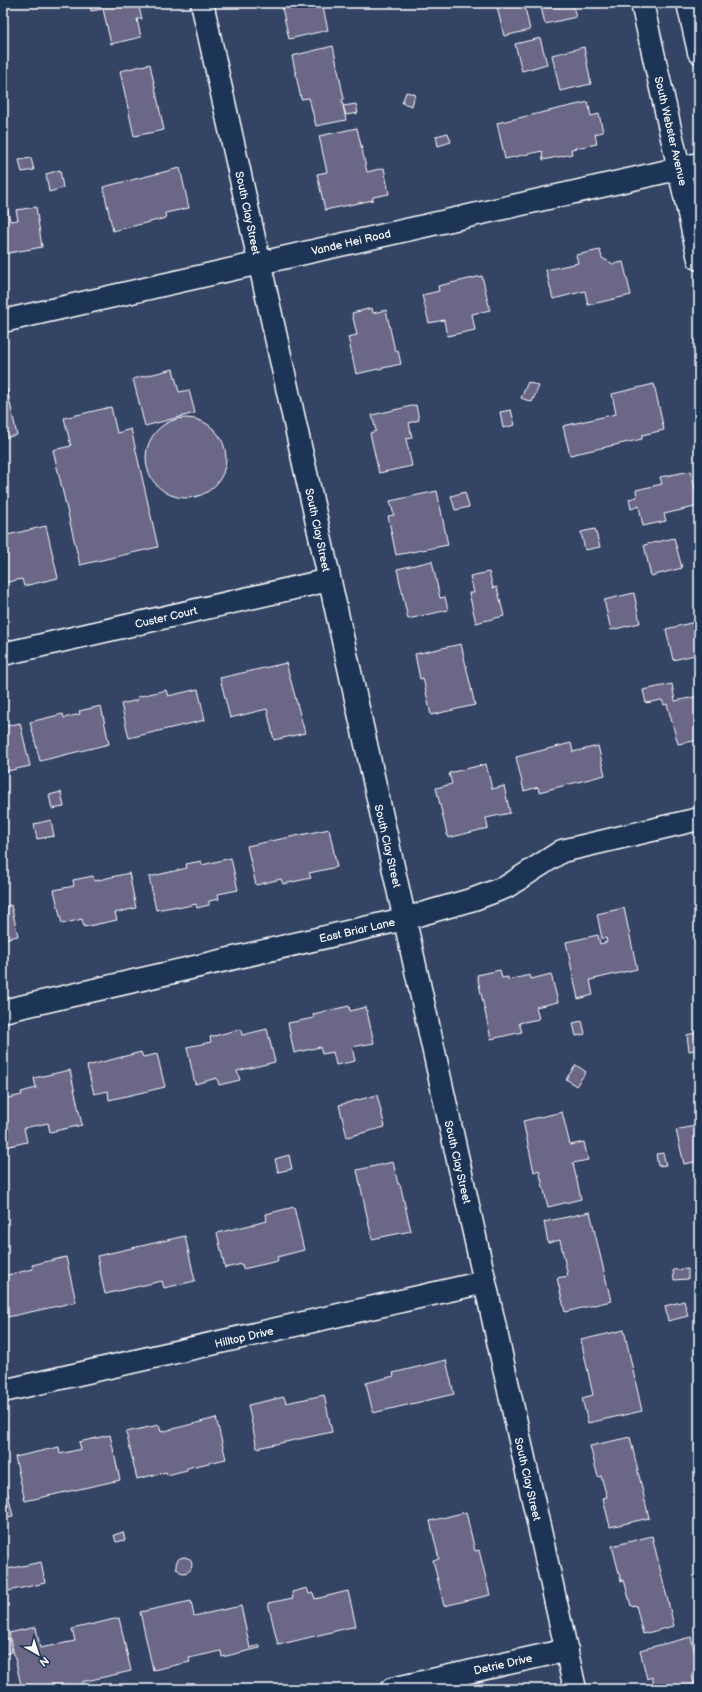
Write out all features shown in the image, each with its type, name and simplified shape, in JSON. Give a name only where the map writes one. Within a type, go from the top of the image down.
[{"type":"street","name":"South Clay Street","points":[[202,3],[258,262],[575,1689]]},
{"type":"street","name":"South Webster Avenue","points":[[642,3],[689,166],[699,259]]},
{"type":"street","points":[[688,3],[699,52]]},
{"type":"street","name":"Vande Hei Road","points":[[3,321],[258,262],[689,166]]},
{"type":"street","name":"Custer Court","points":[[3,654],[329,580]]},
{"type":"street","name":"East Briar Lane","points":[[3,1011],[404,919],[474,899],[506,887],[562,851],[699,819]]},
{"type":"street","name":"Hilltop Drive","points":[[3,1391],[485,1282]]},
{"type":"street","name":"Detrie Drive","points":[[392,1689],[566,1650]]},
{"type":"building","points":[[90,3],[138,3],[142,19],[137,19],[141,37],[111,44],[103,9],[91,11]]},
{"type":"building","points":[[281,3],[322,3],[328,30],[289,39]]},
{"type":"building","points":[[511,3],[524,3],[530,30],[504,36],[497,7]]},
{"type":"building","points":[[540,3],[572,3],[576,17],[545,24]]},
{"type":"building","points":[[540,38],[547,64],[522,71],[515,44]]},
{"type":"building","points":[[333,46],[344,99],[342,100],[346,120],[316,126],[309,98],[301,99],[292,56]]},
{"type":"building","points":[[584,47],[591,84],[560,91],[552,55]]},
{"type":"building","points":[[150,64],[164,130],[134,136],[120,71]]},
{"type":"building","points":[[406,92],[415,94],[412,106],[402,103]]},
{"type":"building","points":[[588,102],[591,116],[599,114],[603,132],[595,134],[597,144],[571,149],[572,154],[543,160],[542,151],[505,159],[497,123]]},
{"type":"building","points":[[356,104],[358,113],[346,115],[343,106]]},
{"type":"building","points":[[357,128],[367,172],[384,168],[389,194],[373,197],[373,200],[325,210],[317,174],[327,172],[319,136]]},
{"type":"building","points":[[448,133],[451,142],[438,146],[436,136]]},
{"type":"building","points":[[31,158],[34,170],[22,172],[19,160]]},
{"type":"building","points":[[180,168],[189,208],[165,213],[166,218],[113,231],[103,187]]},
{"type":"building","points":[[60,170],[63,188],[49,192],[46,174]]},
{"type":"building","points":[[7,206],[10,221],[18,220],[16,210],[36,207],[42,247],[3,254],[3,207]]},
{"type":"building","points":[[600,250],[602,258],[613,264],[623,262],[631,295],[588,305],[585,291],[553,299],[546,270],[578,263],[576,255]]},
{"type":"building","points":[[482,276],[490,310],[472,314],[475,330],[447,336],[444,320],[429,323],[422,295],[439,291],[438,286]]},
{"type":"building","points":[[372,308],[373,313],[386,310],[395,351],[398,350],[401,364],[356,374],[348,337],[357,335],[352,313]]},
{"type":"building","points":[[173,369],[179,392],[189,390],[195,413],[145,426],[133,379]]},
{"type":"building","points":[[528,382],[539,386],[532,402],[521,398]]},
{"type":"building","points":[[654,384],[664,430],[642,435],[642,439],[570,455],[563,426],[616,414],[612,394]]},
{"type":"building","points":[[7,389],[17,435],[3,438],[3,390]]},
{"type":"building","points":[[416,405],[419,420],[409,423],[412,438],[406,439],[412,466],[379,473],[370,433],[376,431],[372,415]]},
{"type":"building","points":[[111,407],[117,433],[131,429],[158,547],[80,565],[53,450],[71,446],[64,418]]},
{"type":"building","points":[[511,410],[515,425],[503,428],[500,412]]},
{"type":"building","points":[[178,418],[194,418],[208,425],[219,436],[226,450],[226,466],[223,473],[214,486],[208,491],[194,498],[178,498],[164,491],[153,480],[146,466],[146,450],[153,436],[164,425]]},
{"type":"building","points":[[691,471],[699,506],[664,514],[666,521],[643,526],[639,506],[631,509],[629,499],[637,497],[636,490],[662,484],[660,477]]},
{"type":"building","points":[[437,491],[448,545],[396,555],[388,516],[394,515],[390,501]]},
{"type":"building","points":[[465,492],[469,507],[455,510],[451,496]]},
{"type":"building","points":[[46,526],[58,578],[24,586],[22,579],[3,583],[3,536]]},
{"type":"building","points":[[595,529],[600,547],[585,550],[581,532]]},
{"type":"building","points":[[674,538],[682,568],[651,576],[644,545]]},
{"type":"building","points":[[432,561],[440,598],[445,597],[448,610],[408,619],[397,569]]},
{"type":"building","points":[[489,572],[493,588],[497,587],[504,616],[476,623],[469,593],[474,593],[470,576]]},
{"type":"building","points":[[634,593],[640,623],[611,630],[604,600]]},
{"type":"building","points":[[699,621],[699,654],[673,660],[666,629]]},
{"type":"building","points":[[461,644],[475,705],[431,715],[423,678],[420,679],[415,654]]},
{"type":"building","points":[[286,663],[305,733],[274,740],[267,709],[230,718],[220,678]]},
{"type":"building","points":[[672,684],[675,701],[699,696],[699,740],[678,744],[667,704],[664,705],[662,700],[646,703],[643,690]]},
{"type":"building","points":[[198,689],[205,720],[129,738],[121,704],[138,700],[137,697],[166,690],[168,696]]},
{"type":"building","points":[[101,706],[109,744],[40,761],[30,722],[63,714],[64,718],[80,714],[79,711]]},
{"type":"building","points":[[20,723],[30,766],[3,772],[3,727]]},
{"type":"building","points":[[571,743],[573,752],[598,746],[605,775],[539,792],[538,787],[524,791],[516,757]]},
{"type":"building","points":[[486,764],[492,789],[504,786],[510,813],[486,818],[488,828],[448,838],[436,788],[452,784],[449,773]]},
{"type":"building","points":[[61,792],[64,807],[52,809],[49,795]]},
{"type":"building","points":[[51,820],[54,836],[37,839],[34,824]]},
{"type":"building","points":[[329,829],[337,867],[309,873],[311,878],[283,884],[281,879],[256,885],[247,846]]},
{"type":"building","points":[[231,858],[238,890],[218,894],[219,899],[209,901],[209,905],[197,908],[196,904],[178,908],[178,906],[156,910],[149,877],[187,868],[186,864],[201,861],[202,865]]},
{"type":"building","points":[[129,873],[136,908],[115,913],[117,920],[84,927],[82,919],[62,924],[54,890],[74,886],[73,880],[93,876],[94,881]]},
{"type":"building","points":[[11,905],[18,936],[4,939],[5,944],[3,944],[3,907]]},
{"type":"building","points":[[624,908],[637,969],[590,980],[593,995],[578,999],[566,942],[598,935],[600,944],[607,942],[606,938],[602,939],[597,914]]},
{"type":"building","points":[[500,970],[502,978],[508,977],[508,980],[530,975],[531,979],[551,974],[558,1002],[536,1007],[539,1019],[519,1023],[522,1032],[491,1039],[477,975]]},
{"type":"building","points":[[349,1006],[350,1011],[366,1007],[374,1043],[352,1047],[355,1061],[336,1065],[333,1052],[322,1054],[320,1047],[294,1053],[288,1023],[314,1018],[313,1014]]},
{"type":"building","points":[[582,1021],[585,1034],[576,1036],[573,1023]]},
{"type":"building","points":[[241,1029],[242,1035],[267,1029],[275,1062],[237,1071],[240,1080],[219,1085],[217,1078],[195,1084],[187,1047],[211,1042],[210,1037]]},
{"type":"building","points":[[699,1032],[699,1049],[689,1051],[687,1035]]},
{"type":"building","points":[[141,1052],[143,1057],[157,1054],[165,1087],[109,1100],[108,1091],[94,1094],[87,1066]]},
{"type":"building","points":[[576,1065],[586,1072],[576,1086],[566,1079]]},
{"type":"building","points":[[70,1070],[82,1125],[50,1132],[48,1123],[24,1128],[27,1142],[5,1147],[3,1135],[3,1099],[22,1095],[21,1092],[36,1088],[34,1078]]},
{"type":"building","points":[[377,1095],[385,1127],[347,1137],[339,1105]]},
{"type":"building","points":[[562,1112],[570,1145],[584,1142],[588,1160],[573,1163],[581,1199],[548,1207],[539,1170],[534,1172],[523,1121]]},
{"type":"building","points":[[699,1125],[699,1161],[684,1164],[676,1130]]},
{"type":"building","points":[[663,1153],[666,1165],[658,1166],[656,1154]]},
{"type":"building","points":[[289,1155],[292,1169],[278,1172],[275,1159]]},
{"type":"building","points":[[393,1162],[398,1184],[400,1184],[411,1231],[372,1239],[357,1170]]},
{"type":"building","points":[[294,1207],[304,1250],[277,1257],[278,1261],[243,1269],[242,1264],[225,1268],[217,1233],[267,1221],[266,1214]]},
{"type":"building","points":[[590,1212],[611,1301],[565,1312],[557,1278],[568,1276],[560,1240],[548,1243],[544,1222]]},
{"type":"building","points":[[185,1236],[195,1281],[164,1288],[162,1281],[105,1294],[97,1256]]},
{"type":"building","points":[[66,1257],[76,1302],[3,1318],[3,1276],[33,1269],[32,1265]]},
{"type":"building","points":[[688,1269],[688,1279],[674,1280],[673,1270]]},
{"type":"building","points":[[684,1301],[688,1316],[668,1321],[665,1306]]},
{"type":"building","points":[[624,1330],[642,1411],[588,1423],[582,1398],[593,1395],[581,1340]]},
{"type":"building","points":[[446,1360],[454,1394],[373,1413],[366,1383],[394,1376],[393,1373]]},
{"type":"building","points":[[324,1395],[332,1432],[257,1448],[248,1405],[284,1397],[286,1403]]},
{"type":"building","points":[[216,1418],[226,1459],[187,1468],[187,1470],[167,1475],[166,1472],[137,1479],[126,1432],[159,1425],[161,1432]]},
{"type":"building","points":[[110,1435],[120,1480],[25,1501],[15,1457],[59,1447],[60,1454],[81,1449],[79,1442]]},
{"type":"building","points":[[630,1437],[649,1518],[610,1527],[603,1498],[607,1497],[601,1476],[598,1477],[590,1446]]},
{"type":"building","points":[[3,1472],[13,1516],[3,1518]]},
{"type":"building","points":[[466,1512],[475,1551],[479,1550],[490,1595],[444,1606],[433,1560],[439,1559],[430,1521]]},
{"type":"building","points":[[123,1532],[125,1540],[116,1542],[114,1535]]},
{"type":"building","points":[[652,1536],[674,1626],[643,1634],[636,1605],[631,1606],[624,1580],[621,1581],[612,1546]]},
{"type":"building","points":[[181,1557],[187,1557],[192,1562],[190,1571],[187,1573],[181,1573],[176,1568],[176,1562]]},
{"type":"building","points":[[41,1562],[45,1583],[3,1592],[3,1570]]},
{"type":"building","points":[[307,1588],[309,1594],[313,1593],[315,1599],[348,1591],[356,1626],[278,1645],[268,1603],[293,1598],[292,1592]]},
{"type":"building","points":[[191,1601],[194,1616],[241,1606],[250,1648],[260,1645],[260,1648],[222,1657],[221,1651],[189,1658],[190,1662],[153,1670],[140,1612]]},
{"type":"building","points":[[119,1618],[131,1671],[82,1682],[83,1688],[79,1689],[22,1689],[9,1633],[36,1627],[40,1648],[75,1641],[72,1629]]},
{"type":"building","points":[[691,1637],[699,1671],[692,1674],[695,1689],[655,1689],[652,1677],[647,1679],[640,1650]]},
{"type":"building","points":[[9,1638],[12,1652],[4,1654],[3,1640]]}]
